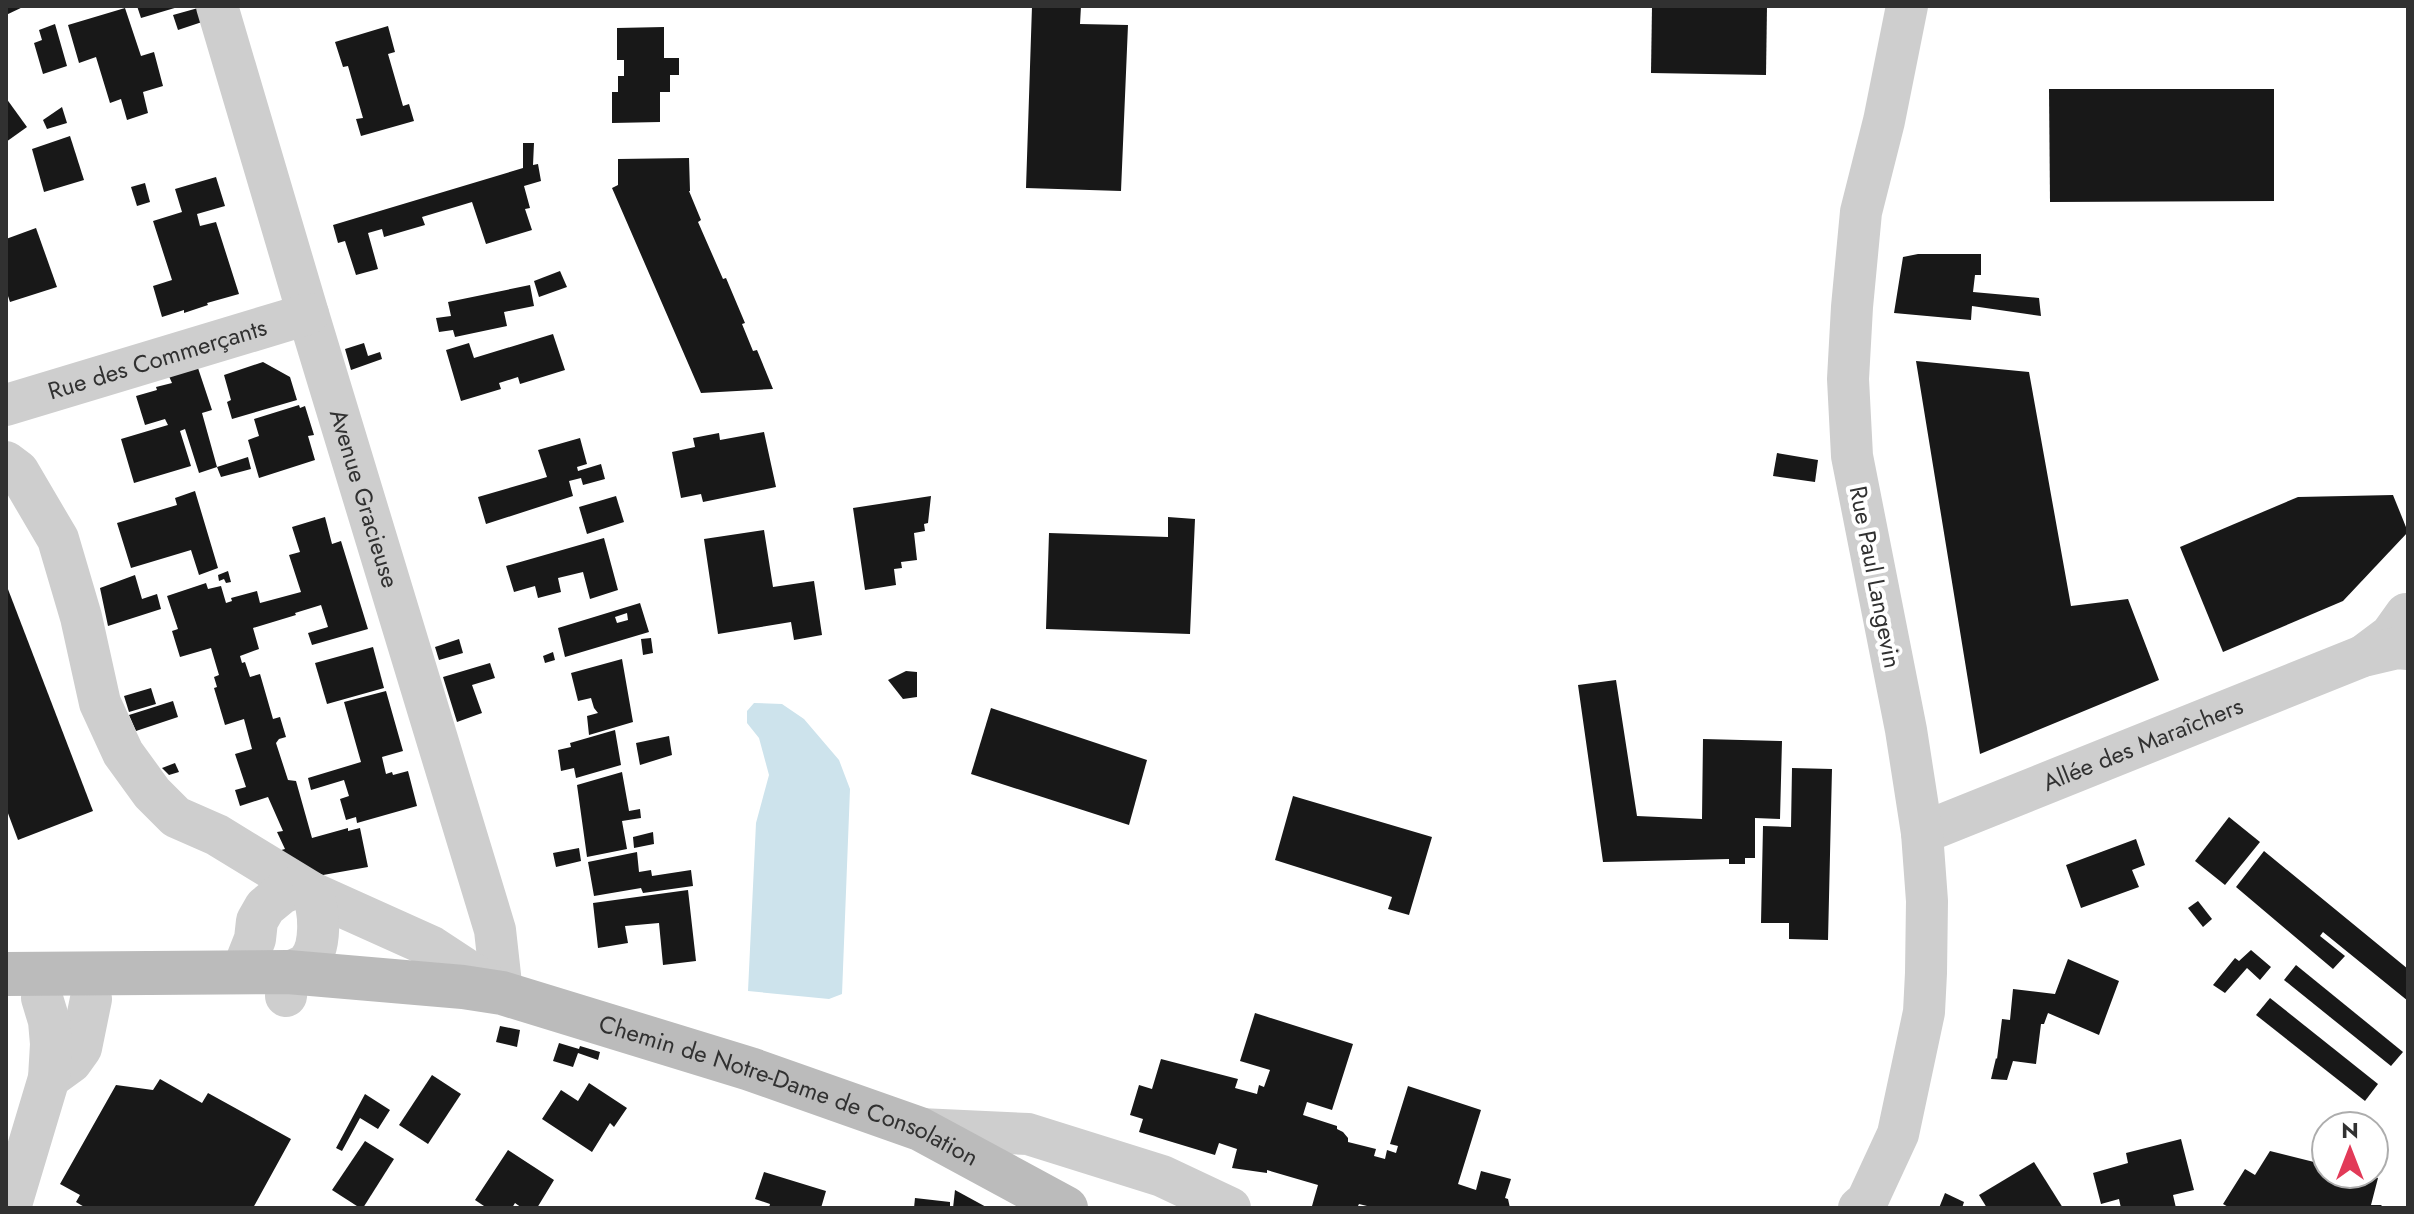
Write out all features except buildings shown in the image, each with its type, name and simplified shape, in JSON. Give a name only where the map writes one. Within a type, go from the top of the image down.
[{"type":"street","name":"Avenue Gracieuse","points":[[217,6],[495,930],[502,993]]},
{"type":"street","name":"Rue Paul Langevin","points":[[1883,1208],[1893,1148],[1908,1093],[1924,1012],[1927,901],[1922,833],[1906,730],[1852,456],[1848,379],[1861,212],[1884,121],[1907,6]]},
{"type":"street","name":"Rue des Commerçants","points":[[6,405],[308,314]]},
{"type":"street","name":"Chemin de Notre-Dame de Consolation","points":[[6,462],[18,471],[58,539],[81,617],[100,703],[123,753],[152,793],[176,817],[217,835],[306,889],[432,947],[502,993],[750,1069],[920,1129],[1066,1208]]},
{"type":"street","name":"Allée des Maraîchers","points":[[1922,833],[2363,656],[2397,648],[2408,626]]},
{"type":"street","points":[[217,835],[241,877],[251,944]]},
{"type":"street","points":[[251,944],[265,907],[282,893],[306,889],[319,908],[318,929],[307,963],[287,984]]},
{"type":"street","name":"Chemin de Notre-Dame de Consolation","points":[[6,974],[251,944],[287,984]]},
{"type":"street","name":"Chemin de Notre-Dame de Consolation","points":[[24,996],[91,999],[287,984],[468,1000],[502,993]]},
{"type":"street","points":[[10,1208],[49,1078],[49,1021],[24,996]]},
{"type":"street","points":[[49,1078],[71,1062],[81,1048],[91,999]]},
{"type":"street","points":[[920,1129],[1028,1134],[1162,1176],[1230,1208]]},
{"type":"street","name":"Rue Paul Langevin","points":[[1859,1208],[1867,1201],[1893,1148]]},
{"type":"water","points":[[754,703],[782,704],[804,719],[839,760],[850,789],[842,994],[829,999],[748,991],[756,823],[769,775],[759,738],[747,723],[747,711]]}]
